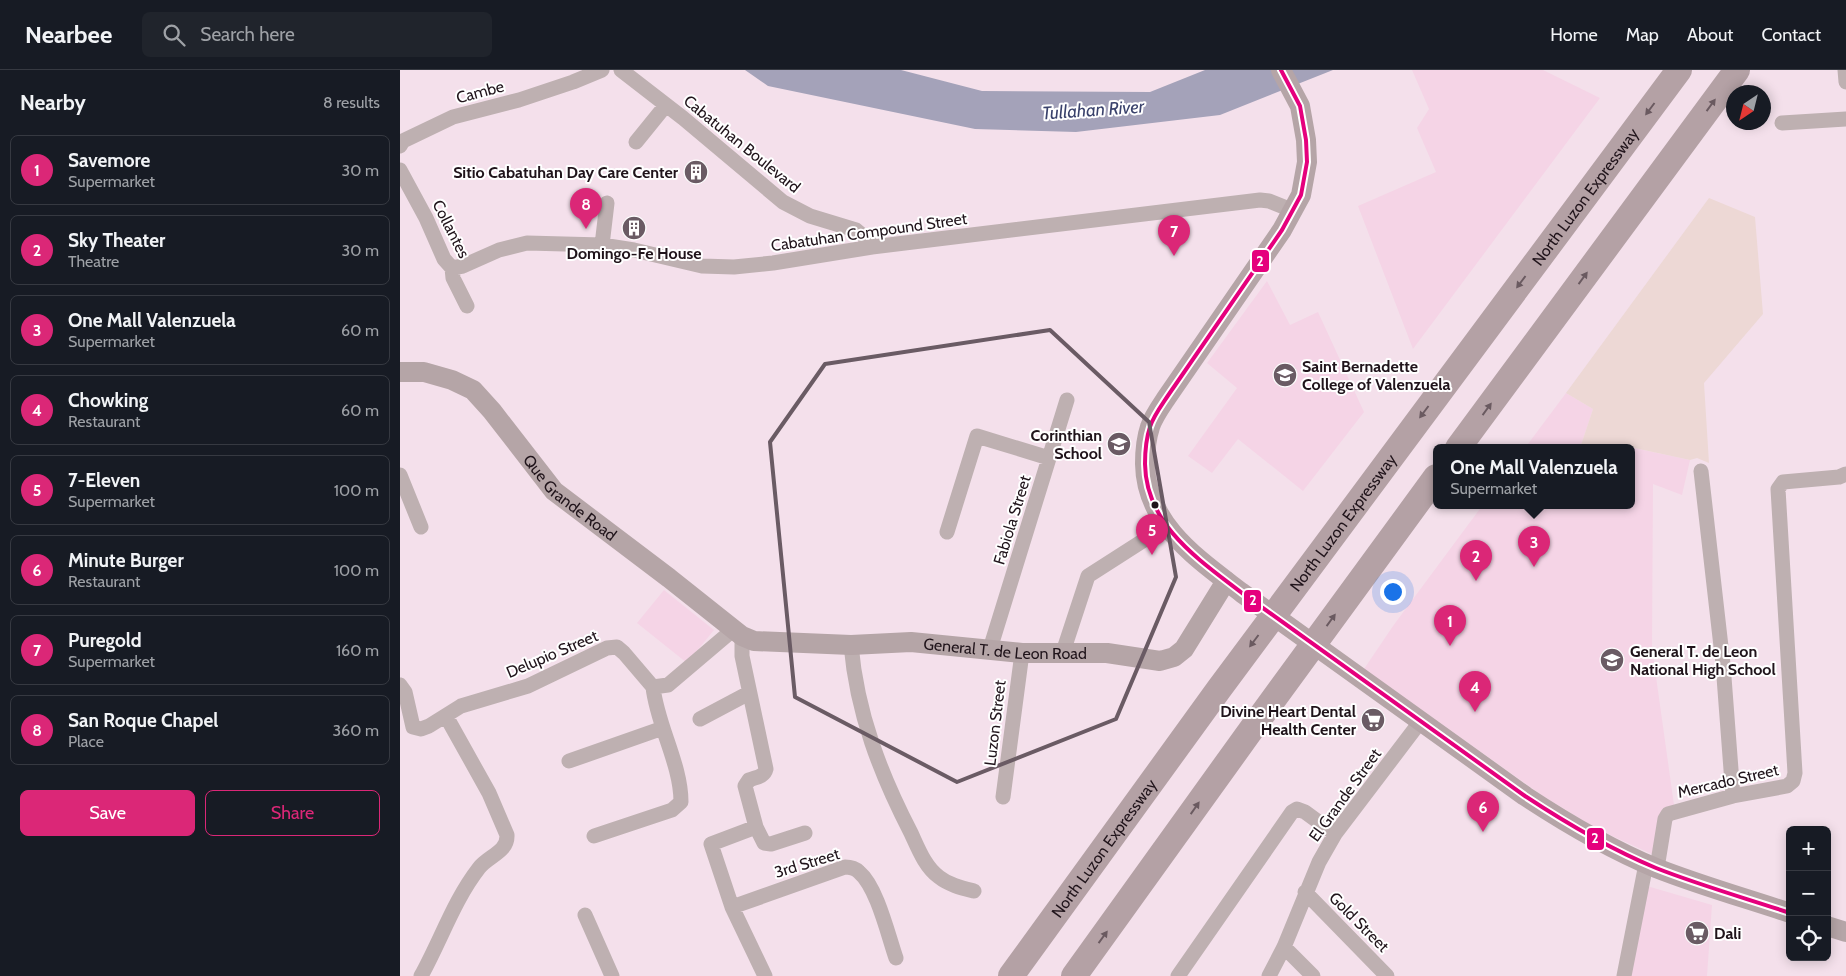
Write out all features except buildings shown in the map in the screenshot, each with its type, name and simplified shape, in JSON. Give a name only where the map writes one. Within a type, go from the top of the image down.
[{"type":"highway","name":"North Luzon Expressway","points":[[1011,976],[1219,689],[1679,70]]},
{"type":"highway","points":[[1461,444],[1737,70]]},
{"type":"highway","points":[[1074,976],[1433,481]]},
{"type":"main road","points":[[1281,70],[1300,106],[1306,140],[1307,162],[1301,196],[1277,238],[1167,397],[1150,426],[1145,450],[1146,481],[1154,505],[1166,526],[1196,558],[1242,593],[1420,722],[1561,819],[1652,866],[1786,912]]},
{"type":"main road","name":"Que Grande Road","points":[[400,372],[424,372],[452,380],[473,390],[492,411],[554,491],[738,633]]},
{"type":"main road","name":"General T. de Leon Road","points":[[738,633],[754,642],[851,645],[911,642],[1022,653],[1107,653],[1160,661],[1174,657],[1184,649],[1226,581]]},
{"type":"main road","points":[[1831,927],[1846,932]]},
{"type":"street","name":"Cambe","points":[[400,146],[403,140],[453,117],[519,100],[574,82],[602,70]]},
{"type":"street","name":"Cabatuhan Boulevard","points":[[621,70],[784,202],[810,216],[856,230],[868,240],[872,247]]},
{"type":"street","points":[[1845,70],[1846,82]]},
{"type":"street","points":[[636,142],[666,105]]},
{"type":"street","points":[[1782,123],[1846,119]]},
{"type":"street","name":"Collantes","points":[[400,170],[426,218],[444,259],[452,268],[453,278],[467,306]]},
{"type":"street","name":"Cabatuhan Compound Street","points":[[452,268],[463,266],[499,250],[527,243],[602,245],[634,250],[702,266],[726,267],[773,263],[872,247],[1260,200],[1269,201],[1294,211]]},
{"type":"street","points":[[602,245],[607,204]]},
{"type":"street","name":"Fabiola Street","points":[[990,649],[1067,400]]},
{"type":"street","points":[[948,532],[977,436],[1049,458]]},
{"type":"street","points":[[1701,471],[1723,664],[1733,796]]},
{"type":"street","name":"Mercado Street","points":[[1652,866],[1665,818],[1668,814],[1733,796],[1787,786],[1795,777],[1778,493],[1783,482],[1839,477],[1846,474]]},
{"type":"street","points":[[400,475],[422,527]]},
{"type":"street","points":[[1063,652],[1088,576],[1166,526]]},
{"type":"street","points":[[594,836],[672,810],[681,802],[680,785],[654,704],[652,687],[668,685],[738,633],[766,769],[762,776],[749,780],[745,786],[756,827],[764,843],[771,844],[806,833]]},
{"type":"street","points":[[851,645],[853,675],[864,720],[881,769],[911,834],[931,870],[938,877],[948,883],[974,892]]},
{"type":"street","name":"Delupio Street","points":[[400,685],[405,692],[413,727],[421,729],[461,706],[528,686],[607,648],[617,647],[624,653],[652,687]]},
{"type":"street","name":"Luzon Street","points":[[1003,798],[1022,653]]},
{"type":"street","points":[[700,719],[749,693]]},
{"type":"street","points":[[424,975],[465,886],[483,862],[506,846],[507,841],[507,835],[489,793],[446,716]]},
{"type":"street","name":"El Grande Street","points":[[1270,976],[1284,947],[1305,892],[1335,834],[1420,722]]},
{"type":"street","points":[[569,761],[663,728]]},
{"type":"street","points":[[1178,976],[1292,812],[1297,809],[1305,812],[1335,834]]},
{"type":"street","points":[[756,827],[711,844],[732,907],[765,976]]},
{"type":"street","points":[[1624,976],[1652,866]]},
{"type":"street","name":"3rd Street","points":[[732,907],[849,867],[862,874],[875,896],[896,958]]},
{"type":"street","name":"Gold Street","points":[[1305,892],[1387,976]]},
{"type":"street","points":[[585,915],[612,976]]},
{"type":"street","points":[[1284,947],[1313,976]]},
{"type":"highlighted area","points":[[1050,330],[1149,422],[1176,577],[1116,719],[957,782],[795,697],[770,442],[825,364]]},
{"type":"shaded area","points":[[1412,70],[1543,70],[1600,98],[1413,349],[1358,206],[1436,172],[1417,128],[1429,109]]},
{"type":"shaded area","points":[[1709,198],[1755,217],[1763,314],[1704,383],[1709,463],[1697,458],[1690,460],[1635,448],[1635,444],[1581,444],[1593,409],[1566,393]]},
{"type":"shaded area","name":"Saint Bernadette College of Valenzuela","points":[[1267,281],[1290,325],[1318,312],[1364,412],[1303,491],[1238,439],[1212,473],[1188,456],[1237,388],[1207,363]]},
{"type":"shaded area","points":[[1566,393],[1593,409],[1581,444],[1528,444]]},
{"type":"shaded area","points":[[1635,448],[1690,460],[1682,495],[1653,484],[1652,648],[1674,805],[1656,856],[1597,829],[1543,796],[1364,669],[1393,626],[1480,509],[1635,509]]},
{"type":"shaded area","points":[[664,590],[714,630],[687,663],[637,623]]},
{"type":"shaded area","points":[[1647,886],[1712,905],[1707,976],[1630,976]]},
{"type":"water","name":"Tullahan River","points":[[745,70],[901,70],[982,91],[1150,92],[1205,70],[1333,70],[1220,115],[1076,132],[975,129],[768,86]]},
{"type":"transit line","name":"2","points":[[1281,70],[1300,106],[1306,140],[1307,162],[1301,195],[1282,230],[1151,423],[1145,464],[1148,486],[1154,505],[1177,539],[1208,567],[1525,796],[1556,816],[1639,861],[1705,886],[1786,912]]},
{"type":"place","name":"Sitio Cabatuhan Day Care Center","points":[[696,172]]},
{"type":"place","name":"Domingo-Fe House","points":[[634,228]]},
{"type":"place","name":"San Roque Chapel","points":[[586,229]]},
{"type":"place","name":"Puregold","points":[[1174,256]]},
{"type":"place","name":"Saint Bernadette College of Valenzuela","points":[[1285,375]]},
{"type":"place","name":"Corinthian School","points":[[1119,444]]},
{"type":"place","name":"7-Eleven","points":[[1152,555]]},
{"type":"place","name":"One Mall Valenzuela","points":[[1534,567]]},
{"type":"place","name":"Sky Theater","points":[[1476,581]]},
{"type":"place","name":"Savemore","points":[[1450,646]]},
{"type":"place","name":"General T. de Leon National High School","points":[[1612,660]]},
{"type":"place","name":"Chowking","points":[[1475,712]]},
{"type":"place","name":"Divine Heart Dental Health Center","points":[[1373,720]]},
{"type":"place","name":"Minute Burger","points":[[1483,832]]},
{"type":"place","name":"Dali","points":[[1697,933]]}]
